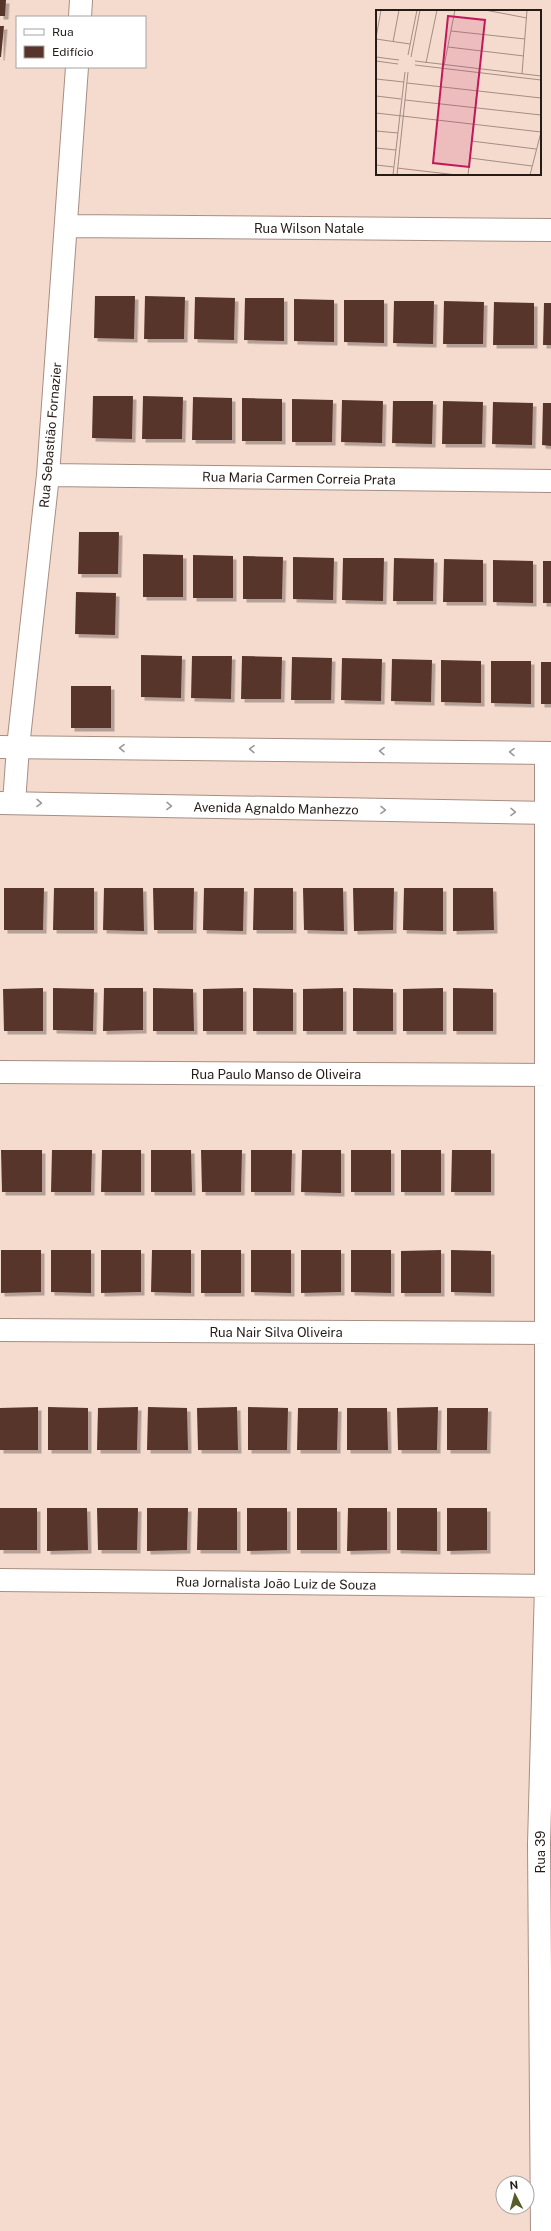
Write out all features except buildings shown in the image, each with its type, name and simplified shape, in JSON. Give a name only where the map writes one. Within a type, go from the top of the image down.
[{"type":"street","points":[[80,16],[81,0]]},
{"type":"street","name":"Rua Sebastião Fornazier","points":[[7,803],[9,747],[48,474],[67,226],[77,68]]},
{"type":"street","name":"Rua Wilson Natale","points":[[67,226],[551,230]]},
{"type":"street","name":"Rua Maria Carmen Correia Prata","points":[[48,474],[551,481]]},
{"type":"street","points":[[9,747],[549,752]]},
{"type":"street","name":"Rua 39","points":[[542,2231],[546,2108],[545,1844],[549,1333],[549,752]]},
{"type":"street","name":"Avenida Agnaldo Manhezzo","points":[[7,803],[548,813]]},
{"type":"street","name":"Rua Paulo Manso de Oliveira","points":[[0,1072],[548,1075]]},
{"type":"street","name":"Rua Nair Silva Oliveira","points":[[0,1330],[549,1333]]},
{"type":"street","name":"Rua Jornalista João Luiz de Souza","points":[[0,1580],[548,1586]]}]
